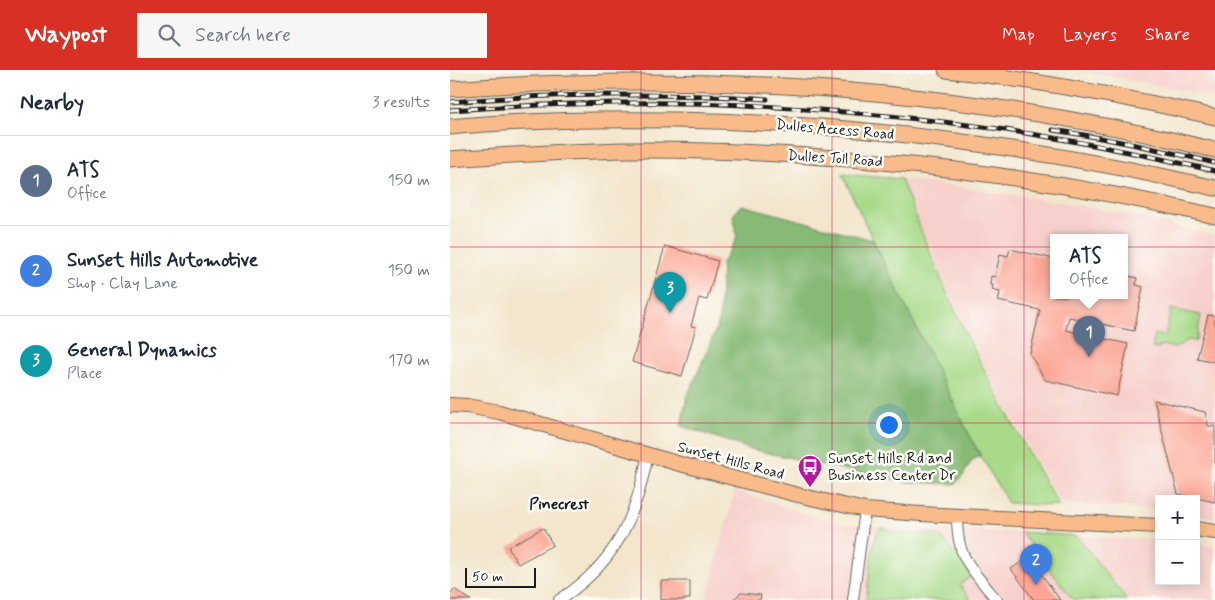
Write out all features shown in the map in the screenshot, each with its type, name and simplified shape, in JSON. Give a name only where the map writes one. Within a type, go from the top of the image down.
[{"type":"highway","points":[[946,70],[1033,81],[1149,103],[1215,118]]},
{"type":"highway","points":[[450,89],[618,82],[720,83],[869,92],[925,98],[1040,115],[1131,131],[1215,150]]},
{"type":"highway","name":"Dulles Access Road","points":[[450,127],[578,120],[717,121],[814,126],[967,142],[1043,153],[1215,188]]},
{"type":"highway","name":"Dulles Toll Road","points":[[450,159],[628,150],[748,152],[830,158],[906,164],[1017,178],[1171,205],[1215,216]]},
{"type":"main road","name":"Sunset Hills Road","points":[[450,405],[499,412],[648,455],[798,495],[865,510],[1155,526]]},
{"type":"main road","points":[[1200,530],[1215,532]]},
{"type":"street","points":[[559,600],[591,576],[615,546],[635,505],[648,455]]},
{"type":"street","points":[[853,600],[865,510]]},
{"type":"street","points":[[957,515],[960,546],[964,557],[997,600]]},
{"type":"shaded area","points":[[1077,70],[1215,70],[1215,97],[1191,92]]},
{"type":"shaded area","points":[[901,179],[1067,203],[1143,218],[1215,236],[1215,518],[1200,515],[1200,495],[1155,495],[1155,510],[1061,503],[998,392],[960,317]]},
{"type":"shaded area","points":[[735,490],[836,523],[886,528],[1021,532],[1073,600],[706,600]]},
{"type":"shaded area","points":[[1077,536],[1155,540],[1155,585],[1200,585],[1200,544],[1215,547],[1215,600],[1127,600]]},
{"type":"green space","points":[[842,174],[901,179],[937,269],[975,352],[1059,506],[1008,503],[948,399]]},
{"type":"green space","points":[[742,205],[873,240],[980,456],[972,460],[963,476],[955,484],[906,482],[818,464],[750,449],[681,426],[687,396],[719,322],[722,263],[737,238],[733,215]]},
{"type":"green space","points":[[1171,309],[1201,315],[1196,341],[1188,340],[1175,348],[1161,345],[1159,349],[1152,348],[1155,334],[1165,336]]},
{"type":"green space","points":[[880,528],[896,533],[933,534],[943,539],[953,552],[957,553],[971,576],[960,585],[971,600],[866,600],[872,552]]},
{"type":"green space","points":[[1021,532],[1077,536],[1127,600],[1073,600]]},
{"type":"building","points":[[665,246],[718,261],[707,300],[699,298],[691,326],[696,327],[682,376],[632,362]]},
{"type":"building","points":[[1010,249],[1050,258],[1050,299],[1128,299],[1128,276],[1137,278],[1136,285],[1143,287],[1134,331],[1069,317],[1066,330],[1128,344],[1117,396],[1045,380],[1030,354],[1040,310],[998,301],[1000,292],[992,290],[993,285],[990,285],[991,276],[995,277],[1000,254],[1008,256]]},
{"type":"building","points":[[1208,315],[1215,316],[1215,362],[1197,358]]},
{"type":"building","points":[[1154,400],[1205,412],[1208,426],[1215,426],[1215,502],[1200,499],[1200,495],[1178,494]]},
{"type":"building","points":[[543,528],[553,545],[518,564],[508,547]]},
{"type":"building","points":[[1029,557],[1060,600],[1034,600],[1011,569]]},
{"type":"building","points":[[661,581],[690,581],[690,599],[661,600]]},
{"type":"building","points":[[454,589],[471,600],[450,600],[450,594]]},
{"type":"building","points":[[741,593],[761,595],[760,600],[732,600]]},
{"type":"railway","points":[[450,102],[597,95],[767,99]]},
{"type":"railway","points":[[450,110],[566,104],[697,103],[826,111],[928,120],[999,129],[1123,151],[1215,171]]},
{"type":"railway","points":[[1053,130],[1215,163]]},
{"type":"place","name":"General Dynamics","points":[[670,313]]},
{"type":"place","name":"ATS","points":[[1089,357]]},
{"type":"place","name":"Sunset Hills Rd and Business Center Dr","points":[[810,488]]},
{"type":"place","name":"Sunset Hills Automotive","points":[[1036,585]]},
{"type":"district","name":"Pinecrest","points":[[559,503]]}]
